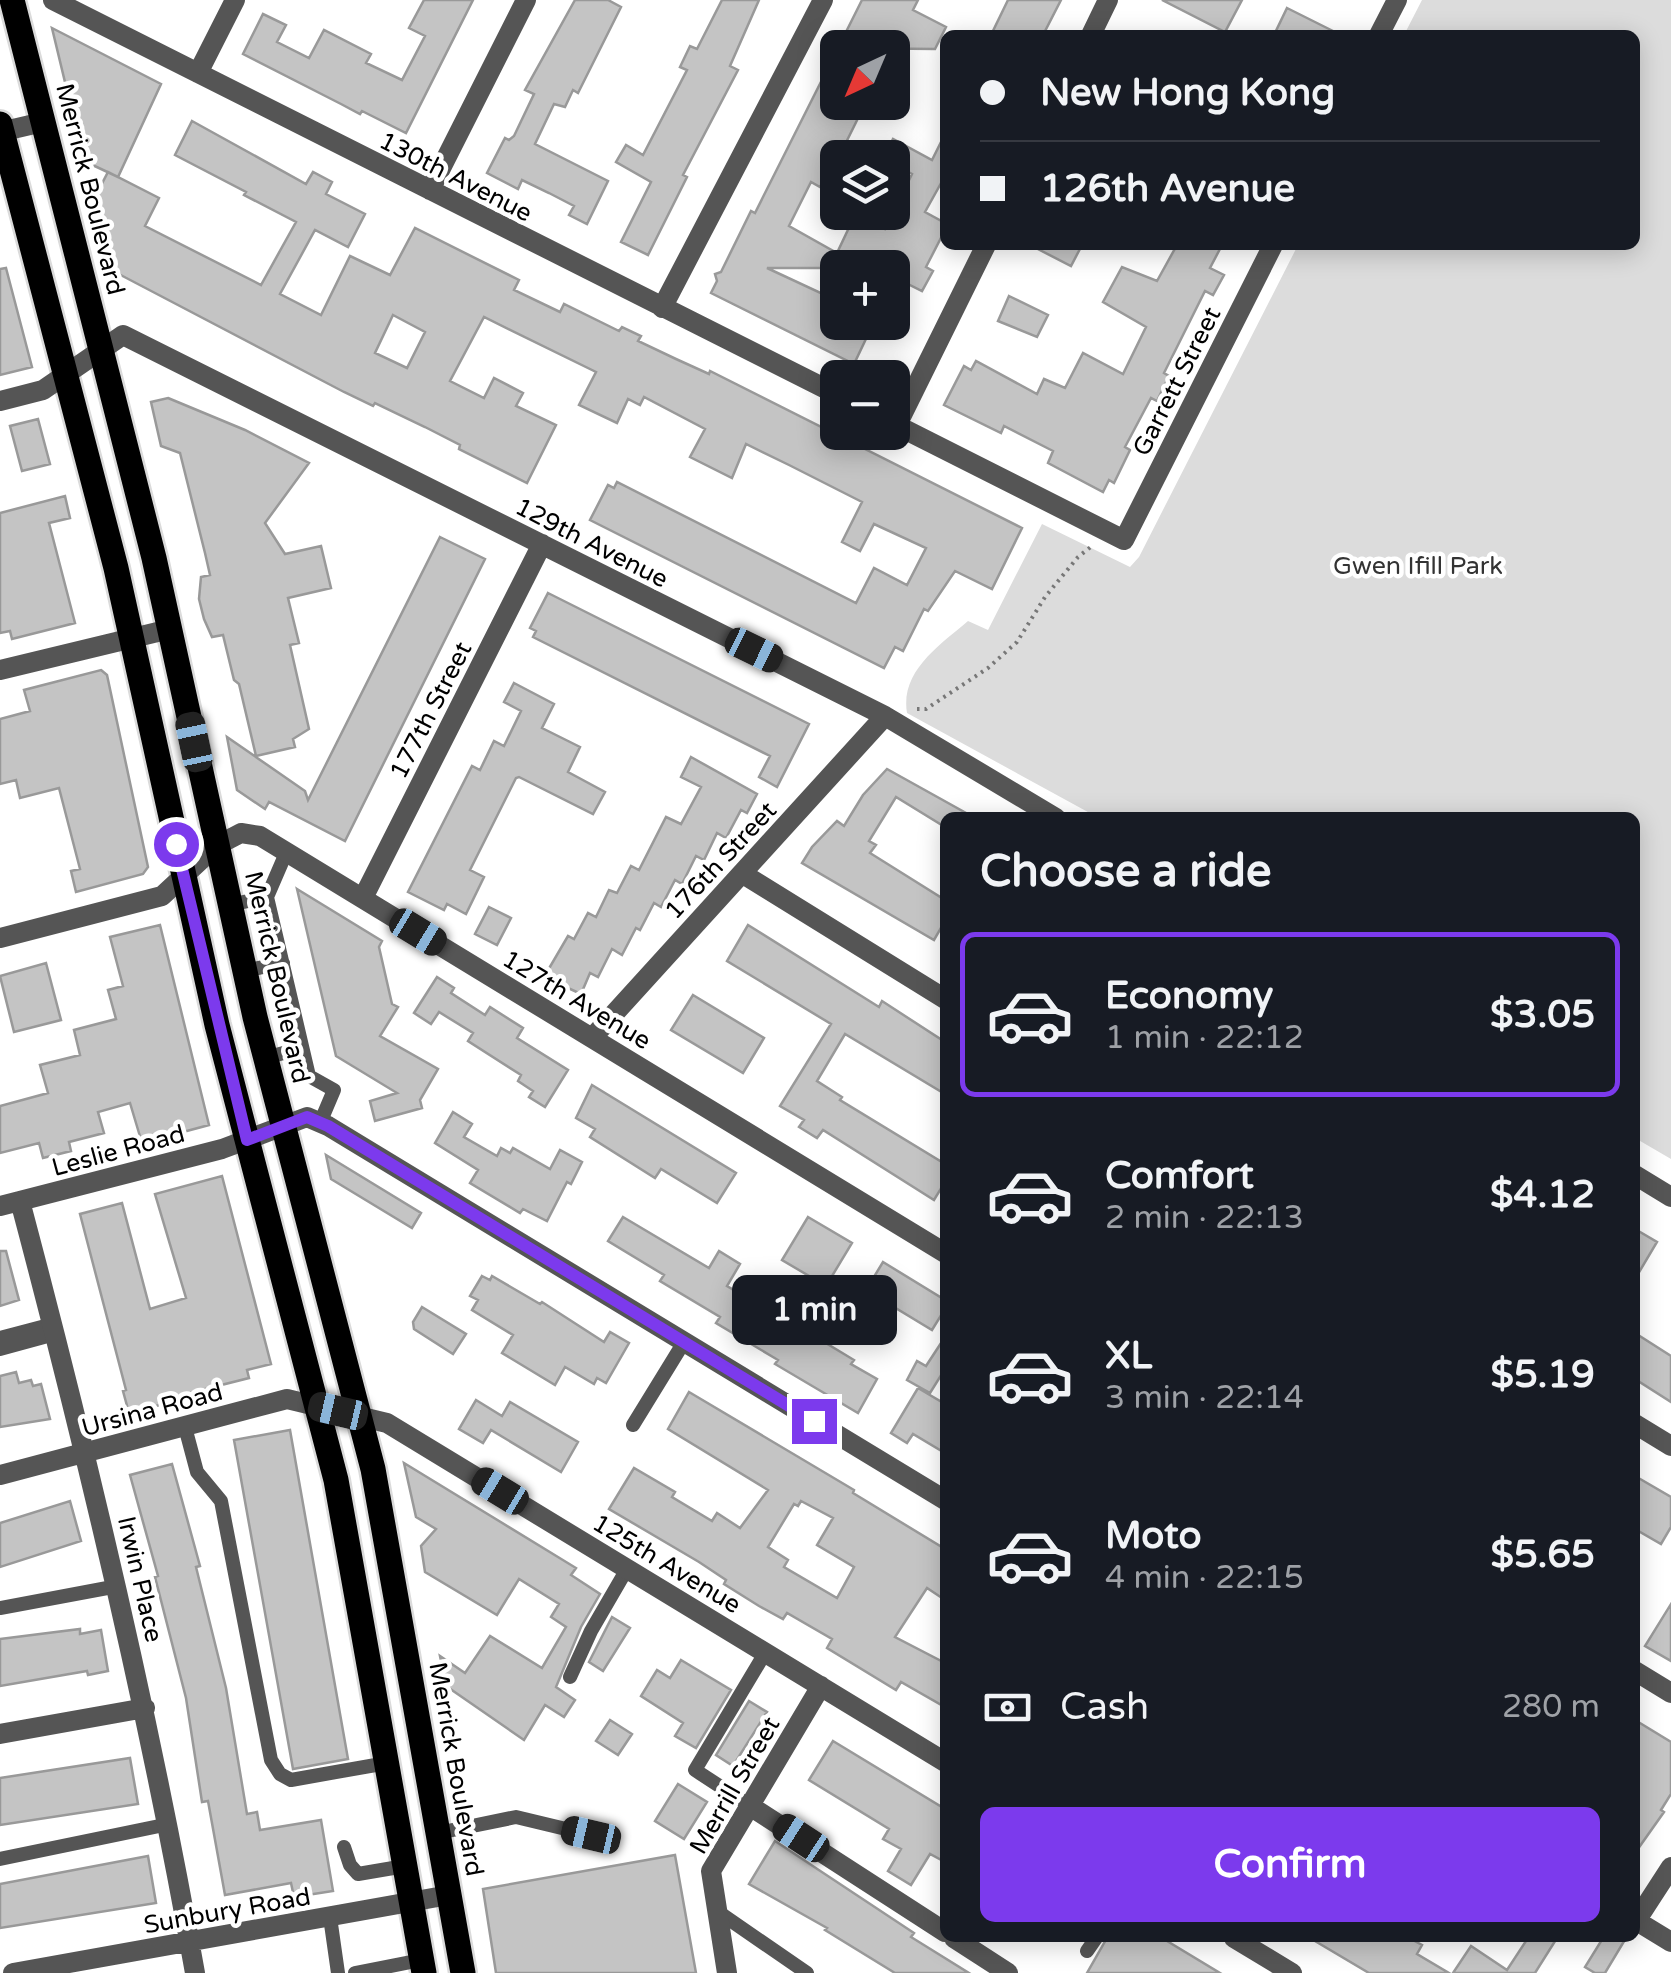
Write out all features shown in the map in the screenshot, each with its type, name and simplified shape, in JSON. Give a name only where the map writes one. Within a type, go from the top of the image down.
[{"type":"main road","name":"Merrick Boulevard","points":[[13,0],[170,629],[265,1058],[359,1416],[382,1518],[463,1973]]},
{"type":"main road","points":[[1,130],[131,637],[183,876],[340,1502],[422,1966]]},
{"type":"street","points":[[0,2],[13,0]]},
{"type":"street","name":"130th Avenue","points":[[53,0],[820,387]]},
{"type":"street","points":[[198,73],[235,0]]},
{"type":"street","points":[[430,190],[526,0]]},
{"type":"street","points":[[662,308],[823,0]]},
{"type":"street","points":[[1093,30],[1108,0]]},
{"type":"street","points":[[1382,30],[1397,0]]},
{"type":"street","points":[[1,130],[43,122]]},
{"type":"street","points":[[910,394],[983,250]]},
{"type":"street","name":"Garrett Street","points":[[910,432],[1124,540],[1270,250]]},
{"type":"street","name":"129th Avenue","points":[[101,350],[123,335],[885,716],[1046,812]]},
{"type":"street","points":[[0,401],[43,390],[101,350]]},
{"type":"street","name":"177th Street","points":[[363,898],[542,544]]},
{"type":"street","points":[[0,670],[170,629]]},
{"type":"street","name":"176th Street","points":[[592,1038],[885,716]]},
{"type":"street","name":"127th Avenue","points":[[216,846],[241,833],[260,836],[940,1250]]},
{"type":"street","points":[[0,938],[162,896],[216,846]]},
{"type":"street","points":[[742,874],[940,995]]},
{"type":"street","name":"Leslie Road","points":[[10,1204],[222,1149],[307,1117],[320,1122]]},
{"type":"street","points":[[320,1122],[940,1497]]},
{"type":"street","points":[[1640,1179],[1671,1197]]},
{"type":"street","name":"Irwin Place","points":[[10,1204],[54,1329],[118,1586],[169,1824],[195,1973]]},
{"type":"street","name":"Ursina Road","points":[[0,1475],[287,1400],[359,1416]]},
{"type":"street","name":"125th Avenue","points":[[359,1416],[387,1422],[940,1759]]},
{"type":"street","points":[[1640,1427],[1671,1446]]},
{"type":"street","points":[[1640,1674],[1671,1693]]},
{"type":"street","name":"Merrill Street","points":[[727,1973],[711,1871],[821,1686]]},
{"type":"street","points":[[0,1734],[145,1708]]},
{"type":"street","points":[[750,1806],[940,1929]]},
{"type":"street","points":[[1640,1914],[1671,1868]]},
{"type":"street","name":"Sunbury Road","points":[[13,1973],[449,1895]]},
{"type":"street","points":[[1640,1923],[1671,1942]]},
{"type":"street","points":[[960,1942],[1008,1973]]},
{"type":"street","points":[[1241,1942],[1292,1973]]},
{"type":"lane","points":[[286,853],[267,897],[309,1076],[334,1090],[320,1122]]},
{"type":"lane","points":[[229,905],[267,897]]},
{"type":"lane","points":[[244,971],[283,963]]},
{"type":"lane","points":[[265,1058],[302,1048]]},
{"type":"lane","points":[[0,1338],[54,1329]]},
{"type":"lane","points":[[0,1349],[54,1329]]},
{"type":"lane","points":[[633,1425],[684,1342]]},
{"type":"lane","points":[[185,1426],[196,1472],[221,1502],[271,1760],[280,1774],[291,1780],[386,1764]]},
{"type":"lane","points":[[570,1677],[627,1569]]},
{"type":"lane","points":[[0,1608],[118,1586]]},
{"type":"lane","points":[[750,1806],[696,1770],[765,1652]]},
{"type":"lane","points":[[438,1833],[516,1817],[591,1835]]},
{"type":"lane","points":[[0,1859],[169,1824]]},
{"type":"lane","points":[[344,1847],[358,1874],[405,1866]]},
{"type":"lane","points":[[717,1912],[807,1973]]},
{"type":"lane","points":[[330,1916],[338,1973]]},
{"type":"lane","points":[[1087,1952],[1093,1942]]},
{"type":"lane","points":[[355,1973],[422,1966]]},
{"type":"path","points":[[909,712],[926,709],[988,668],[1016,642],[1045,597],[1078,557],[1097,544]]},
{"type":"green space","name":"Gwen Ifill Park","points":[[1422,0],[1671,0],[1671,1159],[1640,1141],[1640,812],[1088,812],[907,713],[910,684],[924,660],[968,621],[988,630],[1042,524],[1130,567],[1139,557],[1295,250],[1640,250],[1640,30],[1407,30]]},
{"type":"building","points":[[424,0],[473,0],[406,133],[243,54],[263,14],[286,25],[277,42],[309,58],[324,30],[371,54],[366,63],[402,80],[425,36],[409,28]]},
{"type":"building","points":[[575,0],[608,0],[621,7],[578,93],[573,90],[565,107],[554,104],[535,144],[608,181],[587,224],[569,215],[574,206],[549,193],[522,180],[518,189],[487,173],[505,138],[514,136],[534,94],[525,90]]},
{"type":"building","points":[[722,0],[759,0],[730,66],[738,70],[683,175],[687,177],[648,255],[621,242],[651,182],[616,162],[626,145],[643,155],[687,70],[680,67],[690,46],[697,49]]},
{"type":"building","points":[[862,0],[918,0],[913,10],[946,27],[940,30],[935,49],[910,49],[910,30],[847,30]]},
{"type":"building","points":[[1008,0],[1061,0],[1046,30],[993,30]]},
{"type":"building","points":[[1162,0],[1242,0],[1226,30]]},
{"type":"building","points":[[1287,8],[1331,30],[1276,30]]},
{"type":"building","points":[[52,28],[161,84],[118,177],[84,161]]},
{"type":"building","points":[[820,84],[820,120],[857,120],[847,140],[820,140],[820,187],[811,182],[789,226],[832,250],[820,250],[820,268],[767,268],[820,293],[820,340],[865,340],[856,360],[846,360],[711,293],[717,281],[715,274],[721,272],[751,211],[755,213]]},
{"type":"building","points":[[192,121],[306,184],[313,172],[332,182],[326,194],[365,214],[348,247],[315,230],[280,294],[321,315],[350,256],[390,275],[415,228],[519,280],[514,290],[560,312],[564,304],[619,331],[622,327],[641,336],[638,341],[709,374],[710,371],[820,426],[820,450],[867,450],[1022,528],[992,589],[955,571],[928,611],[924,609],[903,651],[895,647],[884,668],[590,520],[608,485],[614,488],[617,482],[856,603],[874,568],[907,585],[926,548],[874,524],[860,551],[842,542],[862,502],[746,444],[732,478],[690,457],[705,429],[644,397],[640,405],[628,399],[617,423],[579,405],[596,372],[484,317],[450,381],[484,398],[494,378],[523,393],[516,406],[556,425],[527,483],[425,427],[344,392],[113,271],[94,199],[108,172],[159,198],[145,226],[261,285],[296,222],[244,195],[246,192],[175,155]],"holes":[[[393,315],[425,332],[407,368],[375,353]]]},
{"type":"building","points":[[940,144],[940,185],[925,212],[940,220],[940,240],[926,267],[933,271],[922,291],[910,285],[910,250],[838,250],[848,230],[910,230],[910,148],[932,160]]},
{"type":"building","points":[[1040,250],[1079,250],[1071,266]]},
{"type":"building","points":[[1174,250],[1219,250],[1210,268],[1224,275],[1213,295],[1205,291],[1164,373],[1169,376],[1157,401],[1151,398],[1125,447],[1130,450],[1114,483],[1109,480],[1103,492],[1048,463],[1053,451],[1004,426],[1001,433],[944,405],[964,366],[971,370],[976,361],[1037,394],[1044,379],[1065,388],[1083,353],[1123,374],[1146,327],[1103,302],[1122,267],[1157,281]]},
{"type":"building","points":[[6,268],[32,367],[0,375],[0,269]]},
{"type":"building","points":[[1009,296],[1048,315],[1037,337],[998,321]]},
{"type":"building","points":[[168,398],[245,430],[309,463],[265,523],[285,554],[321,546],[331,588],[288,598],[299,643],[290,645],[309,729],[293,739],[295,747],[256,756],[223,635],[212,637],[204,619],[199,599],[201,577],[210,575],[205,553],[180,453],[161,446],[151,402]]},
{"type":"building","points":[[38,419],[50,464],[22,471],[10,426]]},
{"type":"building","points":[[65,496],[70,518],[49,523],[75,623],[12,639],[10,631],[0,633],[0,513]]},
{"type":"building","points":[[440,537],[485,559],[345,841],[269,802],[265,809],[237,790],[227,737],[305,791],[308,800]]},
{"type":"building","points":[[548,593],[809,724],[777,787],[759,777],[770,756],[533,637],[536,631],[530,628]]},
{"type":"building","points":[[101,670],[107,675],[148,867],[143,874],[76,892],[71,871],[80,869],[59,788],[20,798],[16,780],[0,784],[0,719],[30,711],[24,690]]},
{"type":"building","points":[[514,683],[554,704],[542,728],[580,747],[568,772],[605,792],[593,814],[516,778],[470,870],[484,877],[466,914],[447,904],[444,910],[408,892],[472,766],[480,770],[494,741],[504,746],[521,711],[504,702]]},
{"type":"building","points":[[691,757],[757,794],[747,813],[741,810],[726,838],[717,833],[704,860],[696,856],[682,884],[675,880],[661,907],[654,903],[640,930],[636,928],[622,955],[612,949],[598,977],[590,973],[581,994],[544,977],[568,936],[574,939],[588,913],[596,917],[609,890],[617,893],[631,866],[639,870],[666,817],[681,824],[701,787],[681,777]]},
{"type":"building","points":[[887,769],[964,812],[940,812],[940,824],[896,797],[869,841],[876,845],[870,853],[940,897],[940,930],[934,940],[802,863],[837,821],[844,826],[863,795]]},
{"type":"building","points":[[297,889],[382,941],[379,947],[392,1004],[398,1007],[380,1036],[438,1069],[420,1100],[422,1108],[375,1121],[370,1101],[397,1093],[336,1056]]},
{"type":"building","points":[[489,907],[511,918],[497,945],[475,934]]},
{"type":"building","points":[[160,925],[209,1125],[142,1143],[130,1103],[98,1112],[104,1133],[69,1142],[71,1151],[43,1158],[39,1143],[0,1153],[0,1106],[48,1093],[40,1065],[80,1055],[74,1030],[116,1019],[108,990],[123,986],[110,937]]},
{"type":"building","points":[[748,925],[879,1007],[882,1001],[940,1039],[940,1091],[845,1034],[817,1081],[842,1097],[840,1100],[940,1161],[940,1190],[934,1200],[823,1130],[817,1138],[799,1127],[804,1120],[780,1106],[831,1024],[727,961]]},
{"type":"building","points":[[46,963],[61,1020],[14,1032],[0,976]]},
{"type":"building","points":[[437,977],[454,988],[451,993],[485,1015],[490,1007],[523,1028],[517,1038],[568,1070],[545,1107],[529,1097],[533,1091],[518,1081],[521,1075],[468,1041],[473,1033],[439,1012],[431,1024],[414,1013]]},
{"type":"building","points":[[693,995],[764,1038],[743,1073],[671,1030]]},
{"type":"building","points":[[592,1085],[736,1173],[717,1203],[661,1169],[655,1178],[590,1137],[595,1129],[576,1118]]},
{"type":"building","points":[[453,1112],[472,1124],[464,1137],[497,1156],[501,1148],[510,1153],[513,1148],[550,1169],[560,1150],[582,1162],[547,1221],[523,1209],[520,1213],[470,1183],[478,1170],[435,1143]]},
{"type":"building","points":[[326,1155],[421,1213],[412,1228],[331,1179]]},
{"type":"building","points":[[222,1176],[271,1364],[247,1370],[249,1378],[129,1413],[80,1214],[122,1203],[150,1309],[186,1298],[155,1194]]},
{"type":"building","points":[[623,1217],[709,1268],[719,1251],[740,1264],[727,1286],[775,1314],[782,1303],[817,1325],[811,1334],[877,1379],[858,1413],[775,1364],[778,1360],[716,1323],[720,1317],[660,1281],[664,1275],[608,1241]]},
{"type":"building","points":[[808,1217],[852,1243],[826,1286],[782,1260]]},
{"type":"building","points":[[1640,1232],[1657,1242],[1640,1271]]},
{"type":"building","points":[[0,1251],[6,1251],[19,1300],[0,1306]]},
{"type":"building","points":[[883,1262],[940,1297],[940,1317],[932,1330],[866,1290]]},
{"type":"building","points":[[482,1276],[490,1280],[492,1276],[542,1302],[604,1342],[610,1332],[629,1343],[606,1383],[597,1378],[594,1384],[565,1367],[555,1385],[502,1353],[513,1335],[472,1310],[478,1300],[470,1296]]},
{"type":"building","points":[[422,1307],[466,1334],[453,1354],[414,1329],[413,1322]]},
{"type":"building","points":[[1640,1336],[1671,1356],[1671,1402],[1640,1382]]},
{"type":"building","points":[[940,1345],[940,1377],[930,1393],[907,1380],[917,1361],[926,1366]]},
{"type":"building","points":[[16,1372],[19,1383],[31,1380],[33,1386],[41,1384],[50,1419],[0,1427],[0,1376]]},
{"type":"building","points":[[918,1388],[940,1401],[940,1450],[913,1434],[907,1443],[891,1433]]},
{"type":"building","points":[[689,1392],[940,1546],[940,1597],[927,1588],[895,1637],[940,1660],[940,1704],[901,1682],[896,1690],[827,1648],[832,1639],[787,1613],[783,1619],[759,1606],[699,1562],[609,1509],[634,1468],[675,1492],[672,1497],[712,1521],[717,1513],[740,1528],[768,1490],[668,1429]],"holes":[[[801,1501],[833,1518],[817,1545],[854,1567],[837,1598],[784,1567],[788,1560],[768,1547],[794,1504],[798,1506]]]},
{"type":"building","points":[[476,1400],[502,1416],[510,1402],[578,1442],[561,1472],[491,1430],[483,1443],[459,1429]]},
{"type":"building","points":[[290,1430],[348,1759],[293,1769],[234,1440]]},
{"type":"building","points":[[404,1463],[576,1568],[571,1575],[600,1594],[581,1627],[556,1687],[575,1700],[564,1717],[545,1705],[524,1740],[446,1686],[440,1656],[465,1673],[490,1636],[542,1668],[566,1627],[551,1617],[559,1604],[519,1579],[497,1615],[425,1572],[421,1546],[436,1529],[416,1517]]},
{"type":"building","points":[[172,1464],[200,1566],[196,1567],[226,1688],[247,1814],[257,1812],[260,1830],[321,1820],[333,1891],[294,1897],[291,1883],[225,1895],[208,1801],[202,1802],[186,1698],[130,1475]]},
{"type":"building","points":[[1640,1479],[1671,1497],[1671,1527],[1661,1544],[1640,1532]]},
{"type":"building","points":[[70,1501],[81,1541],[0,1567],[0,1523]]},
{"type":"building","points":[[1671,1604],[1671,1661],[1645,1646]]},
{"type":"building","points":[[612,1617],[630,1628],[603,1671],[589,1662]]},
{"type":"building","points":[[80,1629],[80,1634],[101,1630],[108,1671],[0,1686],[0,1639]]},
{"type":"building","points":[[681,1660],[731,1690],[696,1748],[675,1736],[683,1723],[641,1696],[657,1670],[670,1678]]},
{"type":"building","points":[[749,1701],[767,1712],[733,1766],[716,1755]]},
{"type":"building","points":[[610,1720],[632,1734],[618,1755],[596,1741]]},
{"type":"building","points":[[1640,1723],[1671,1742],[1671,1794],[1661,1810],[1664,1812],[1640,1846]]},
{"type":"building","points":[[833,1741],[940,1806],[940,1859],[930,1854],[911,1885],[888,1871],[901,1849],[883,1839],[889,1829],[809,1780]]},
{"type":"building","points":[[130,1758],[138,1804],[0,1825],[0,1778]]},
{"type":"building","points":[[678,1784],[707,1802],[684,1839],[655,1821]]},
{"type":"building","points":[[775,1841],[969,1973],[895,1973],[827,1928],[749,1884]]},
{"type":"building","points":[[675,1855],[696,1973],[496,1973],[483,1889]]},
{"type":"building","points":[[148,1856],[156,1903],[0,1928],[0,1884]]},
{"type":"building","points":[[1105,1942],[1169,1942],[1220,1973],[1087,1973]]},
{"type":"building","points":[[1317,1942],[1416,1942],[1422,1945],[1417,1954],[1449,1973],[1369,1973]]},
{"type":"building","points":[[1525,1942],[1554,1942],[1535,1973],[1453,1973],[1471,1946],[1507,1970]]},
{"type":"building","points":[[1601,1942],[1624,1942],[1605,1973],[1585,1967]]},
{"type":"route","points":[[176,844],[247,1140],[307,1117],[328,1126],[814,1421]]}]
